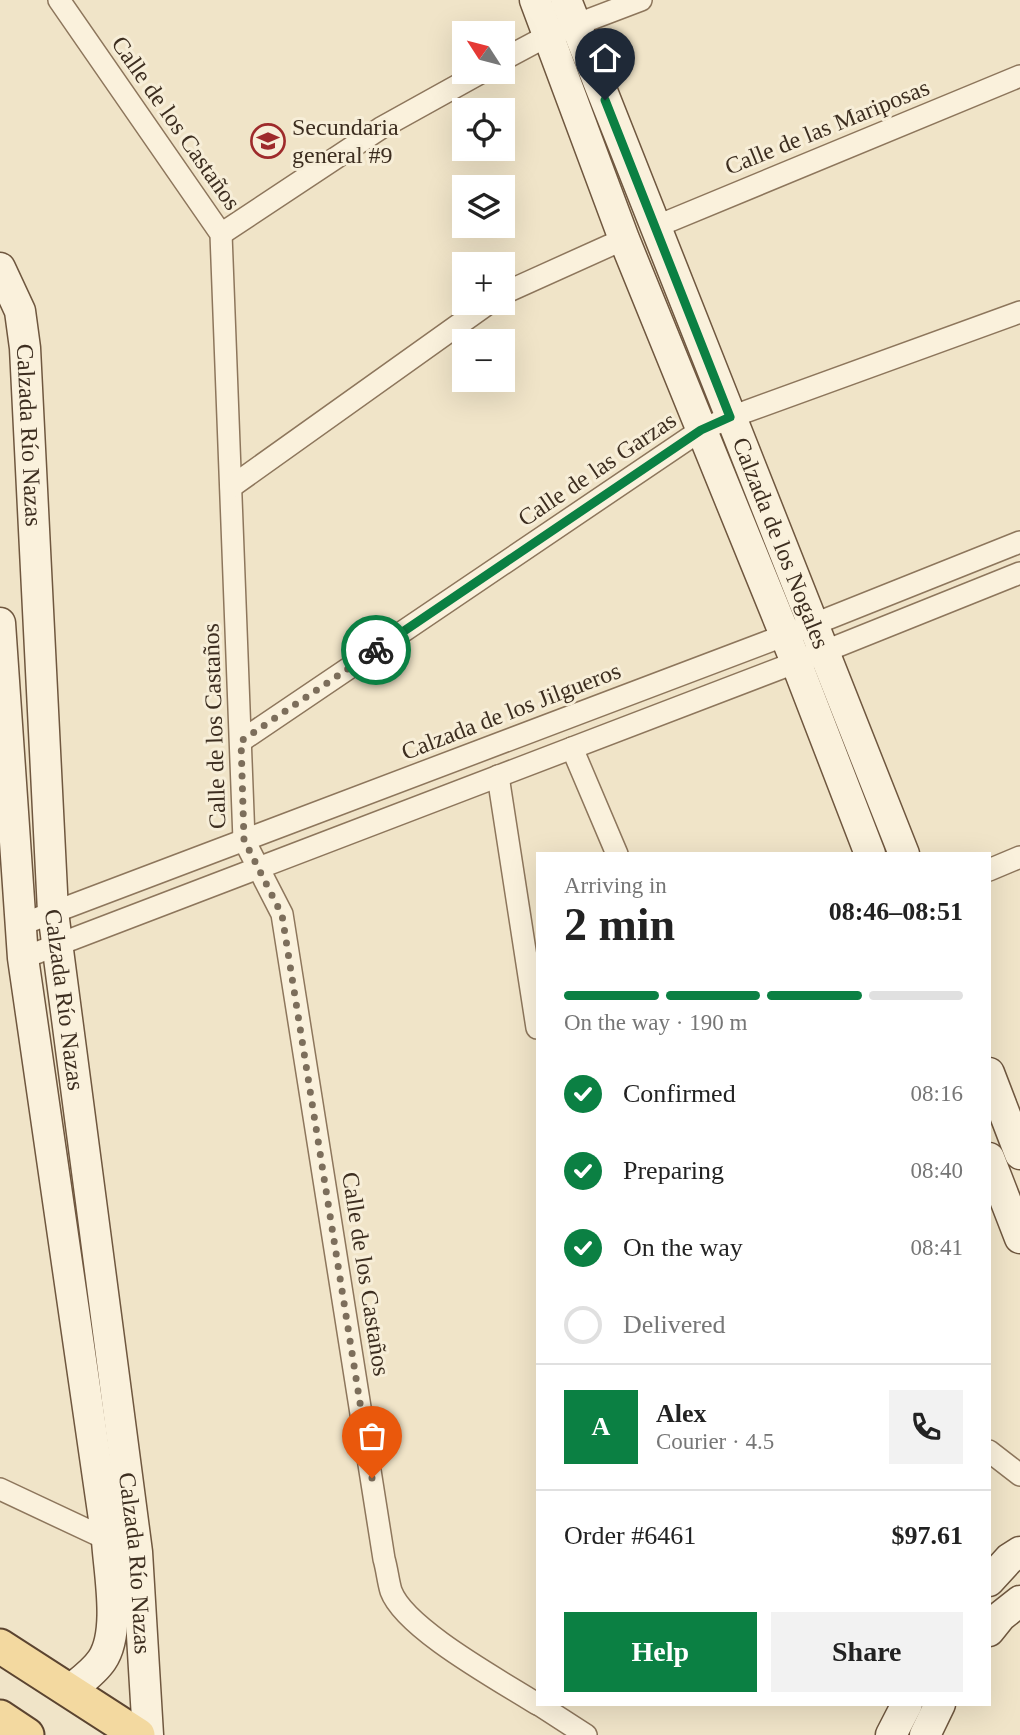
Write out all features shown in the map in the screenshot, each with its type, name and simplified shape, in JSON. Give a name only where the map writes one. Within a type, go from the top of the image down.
[{"type":"main road","points":[[0,1646],[138,1735]]},
{"type":"main road","points":[[0,1717],[27,1735]]},
{"type":"street","name":"Calle de los Castaños","points":[[59,0],[221,234],[244,840],[282,915],[384,1559],[392,1593],[410,1619],[419,1626],[536,1703]]},
{"type":"street","name":"Calzada de los Nogales","points":[[535,0],[563,20],[655,227],[730,417],[869,852]]},
{"type":"street","points":[[515,51],[563,20],[641,0]]},
{"type":"street","name":"Calzada de los Nogales","points":[[563,20],[624,239],[701,430],[903,852]]},
{"type":"street","name":"Calle de las Mariposas","points":[[655,227],[1020,76]]},
{"type":"street","points":[[221,234],[381,128],[460,84]]},
{"type":"street","points":[[515,288],[624,239]]},
{"type":"street","name":"Calzada Río Nazas","points":[[0,268],[20,311],[25,348],[54,912],[137,1552],[148,1735]]},
{"type":"street","name":"Calle de las Garzas","points":[[241,741],[701,430],[730,417],[1020,312]]},
{"type":"street","points":[[230,487],[472,315]]},
{"type":"street","name":"Calzada de los Jilgueros","points":[[23,958],[572,748],[804,644],[1020,542]]},
{"type":"street","name":"Calzada de los Jilgueros","points":[[20,925],[244,840],[804,644],[1020,573]]},
{"type":"street","name":"Calzada Río Nazas","points":[[0,623],[23,958],[107,1540],[112,1629],[109,1648],[93,1671],[70,1690]]},
{"type":"street","points":[[572,748],[616,852]]},
{"type":"street","points":[[498,776],[536,1021]]},
{"type":"street","points":[[991,869],[1020,857]]},
{"type":"street","points":[[991,1078],[1020,1154]]},
{"type":"street","points":[[991,1163],[1020,1238]]},
{"type":"street","points":[[991,1453],[1020,1475]]},
{"type":"street","points":[[0,1489],[137,1552]]},
{"type":"street","points":[[991,1579],[1009,1559],[1020,1552]]},
{"type":"street","points":[[991,1628],[1001,1616],[1020,1601]]},
{"type":"street","name":"Calle de los Castaños","points":[[541,1706],[586,1735]]},
{"type":"street","points":[[891,1735],[906,1706]]},
{"type":"street","points":[[925,1735],[939,1706]]},
{"type":"way so far","points":[[372,1478],[282,915],[244,840],[241,741],[376,650]]},
{"type":"place","name":"Secundaria general #9","points":[[268,141]]},
{"type":"route","points":[[376,650],[701,430],[730,417],[605,100]]}]
